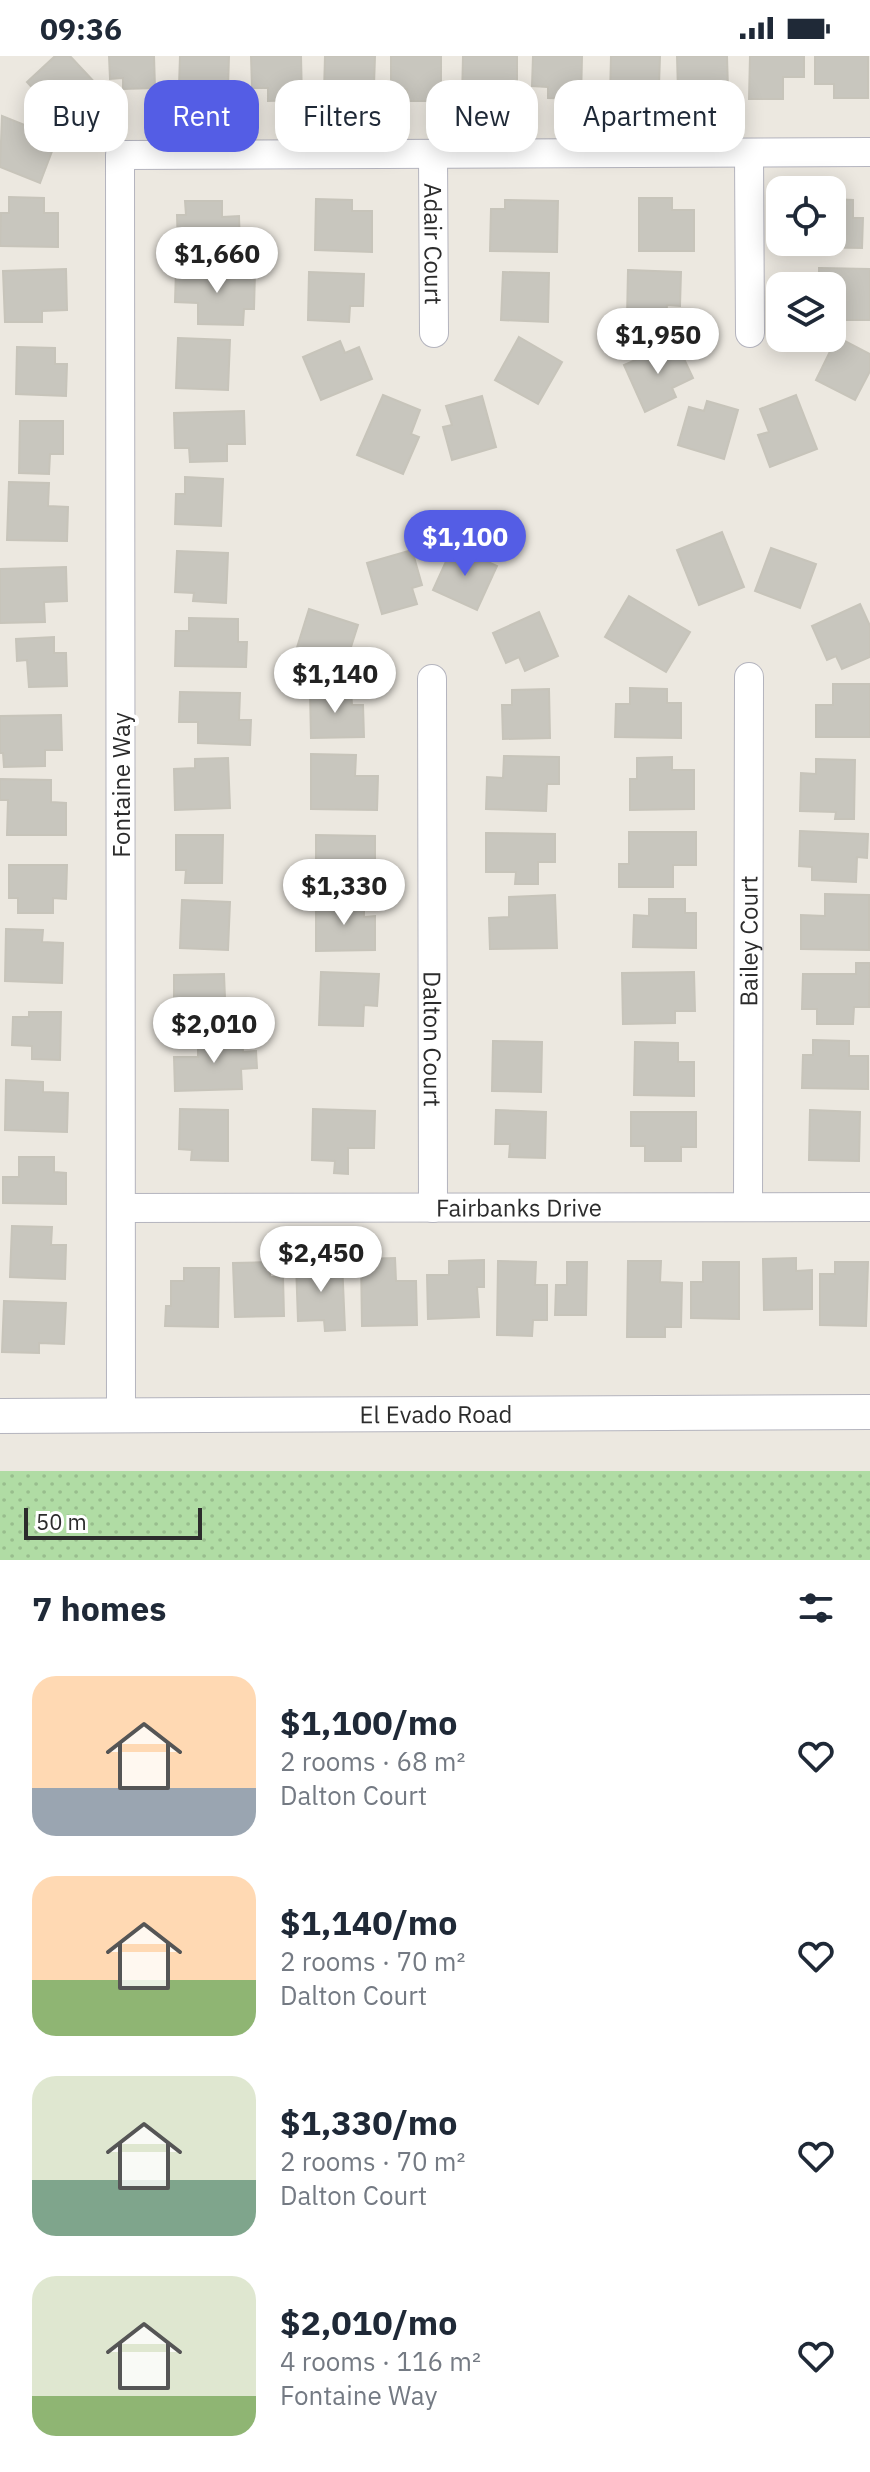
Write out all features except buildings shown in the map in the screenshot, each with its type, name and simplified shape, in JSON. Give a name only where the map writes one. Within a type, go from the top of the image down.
[{"type":"street","points":[[433,154],[870,152]]},
{"type":"street","points":[[749,153],[750,333]]},
{"type":"street","name":"Fontaine Way","points":[[121,1416],[120,155],[433,154]]},
{"type":"street","name":"Adair Court","points":[[433,154],[434,333]]},
{"type":"street","name":"Bailey Court","points":[[748,1207],[749,677]]},
{"type":"street","name":"Dalton Court","points":[[432,679],[433,1208]]},
{"type":"street","name":"Fairbanks Drive","points":[[121,1208],[870,1207]]},
{"type":"street","name":"El Evado Road","points":[[0,1416],[870,1412]]},
{"type":"green space","points":[[0,1471],[870,1471],[870,1560],[0,1560]]}]
